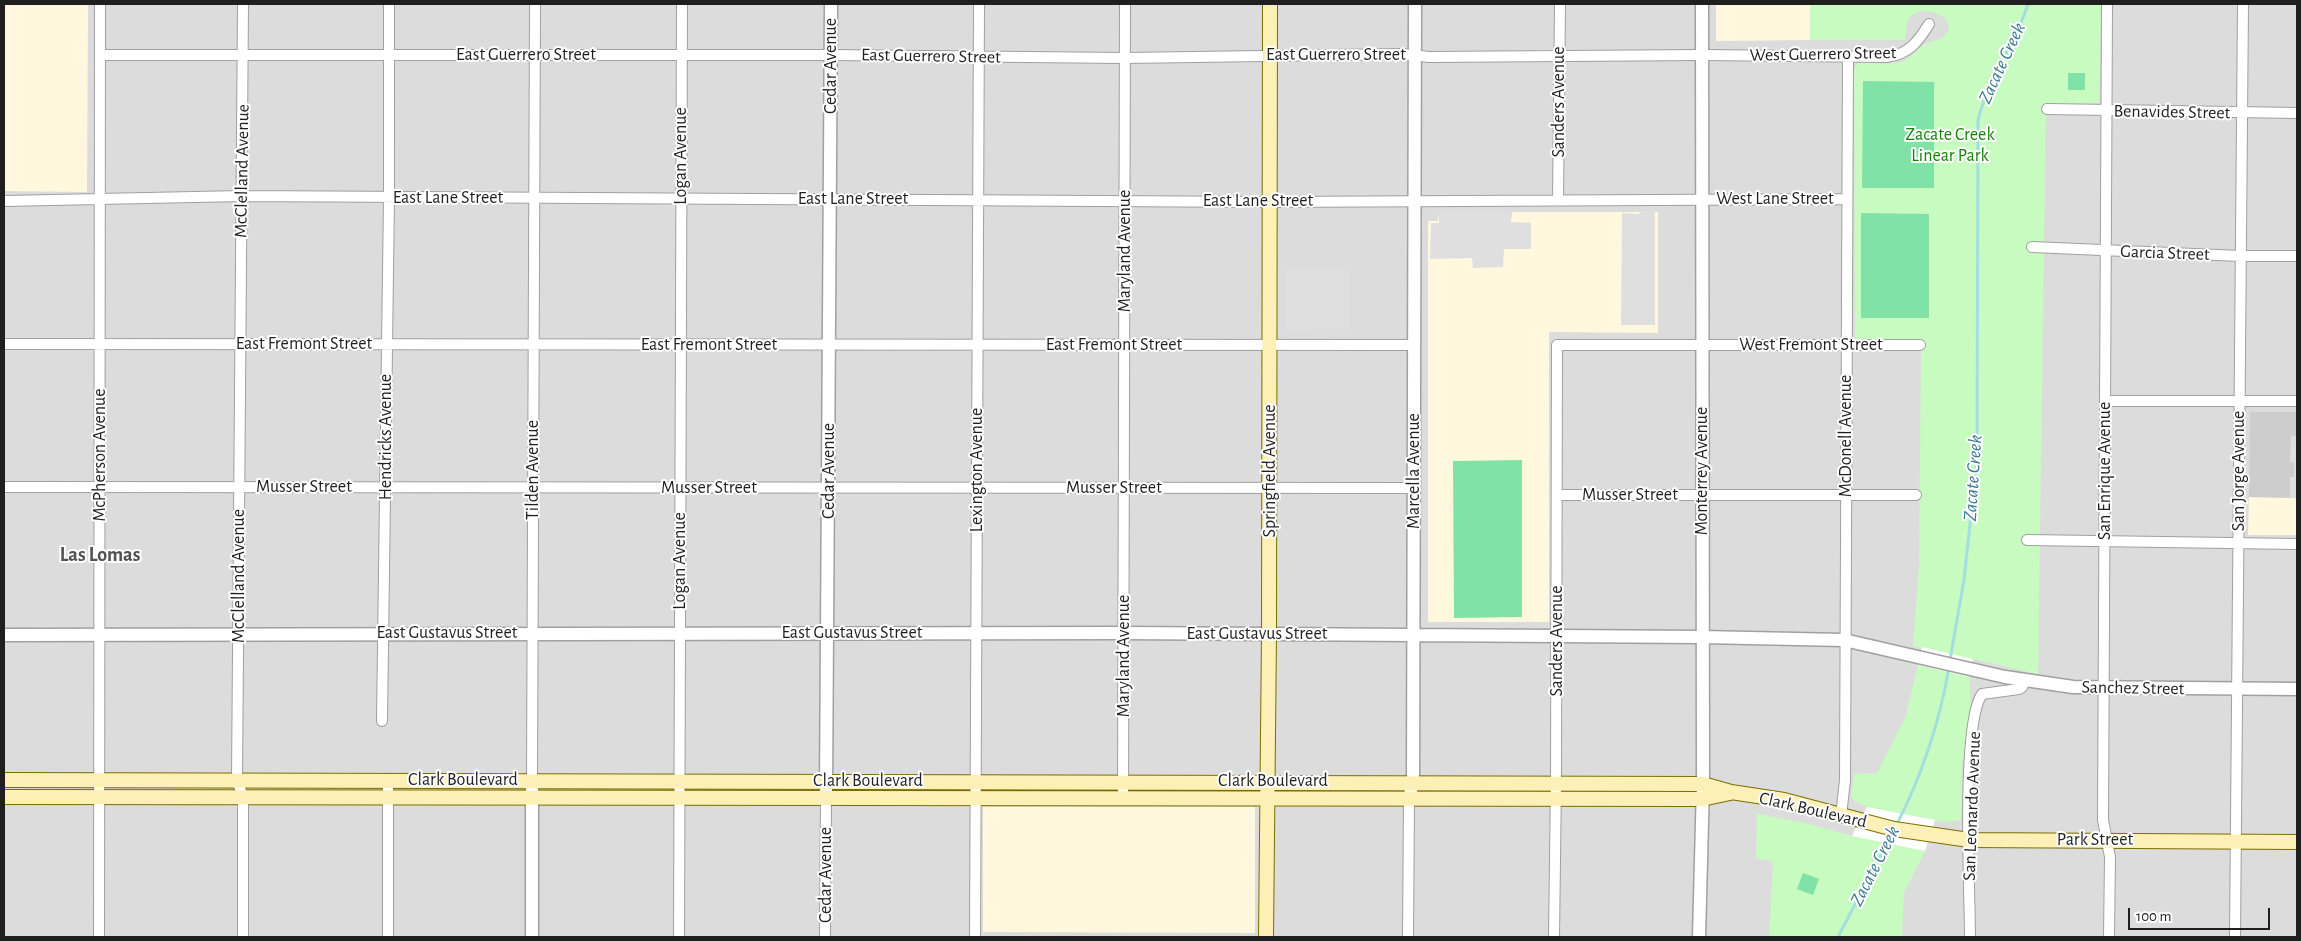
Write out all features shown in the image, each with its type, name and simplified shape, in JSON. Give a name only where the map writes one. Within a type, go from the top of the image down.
[{"type":"main road","name":"Springfield Avenue","points":[[1266,937],[1270,488],[1270,4]]},
{"type":"main road","name":"Clark Boulevard","points":[[4,780],[1123,781],[1703,784],[1731,792],[1784,800],[1894,829]]},
{"type":"main road","name":"Clark Boulevard","points":[[4,797],[1702,799],[1731,792]]},
{"type":"main road","name":"Park Street","points":[[1894,829],[1969,840],[2297,842]]},
{"type":"street","name":"McPherson Avenue","points":[[99,937],[100,4]]},
{"type":"street","name":"McClelland Avenue","points":[[243,4],[237,780],[243,797],[243,937]]},
{"type":"street","name":"Hendricks Avenue","points":[[382,721],[389,198],[389,4]]},
{"type":"street","name":"Tilden Avenue","points":[[532,937],[535,4]]},
{"type":"street","name":"Logan Avenue","points":[[679,937],[682,4]]},
{"type":"street","name":"Cedar Avenue","points":[[825,937],[831,4]]},
{"type":"street","name":"Lexington Avenue","points":[[975,937],[979,4]]},
{"type":"street","name":"Maryland Avenue","points":[[1123,799],[1126,4]]},
{"type":"street","name":"Marcella Avenue","points":[[1408,937],[1409,799],[1413,782],[1416,4]]},
{"type":"street","name":"Sanders Avenue","points":[[1558,200],[1560,4]]},
{"type":"street","name":"Monterrey Avenue","points":[[1699,937],[1703,784],[1701,637],[1702,4]]},
{"type":"street","name":"San Enrique Avenue","points":[[2107,4],[2103,820],[2110,857],[2109,937]]},
{"type":"street","name":"San Jorge Avenue","points":[[2235,937],[2243,4]]},
{"type":"street","name":"West Guerrero Street","points":[[1702,55],[1898,56],[1907,52],[1918,41],[1929,24]]},
{"type":"street","name":"East Guerrero Street","points":[[100,55],[831,54],[1125,58],[1270,55],[1546,57],[1702,55]]},
{"type":"street","name":"McDonell Avenue","points":[[1840,816],[1845,780],[1844,640],[1848,56]]},
{"type":"street","name":"Benavides Street","points":[[2047,110],[2297,113]]},
{"type":"street","name":"East Lane Street","points":[[4,201],[99,201],[242,196],[1270,202],[1702,199]]},
{"type":"street","name":"West Lane Street","points":[[1702,199],[1847,199]]},
{"type":"street","name":"Garcia Street","points":[[2032,247],[2241,256],[2297,256]]},
{"type":"street","name":"East Fremont Street","points":[[4,344],[1414,345]]},
{"type":"street","name":"Sanders Avenue","points":[[1554,937],[1558,495],[1557,345],[1702,345]]},
{"type":"street","name":"West Fremont Street","points":[[1702,345],[1920,345]]},
{"type":"street","points":[[2105,401],[2297,400]]},
{"type":"street","name":"Musser Street","points":[[4,487],[1414,488]]},
{"type":"street","name":"Musser Street","points":[[1558,495],[1916,495]]},
{"type":"street","points":[[2027,540],[2297,544]]},
{"type":"street","name":"East Gustavus Street","points":[[4,634],[1124,633],[1701,637],[1844,640]]},
{"type":"street","name":"Sanchez Street","points":[[1844,640],[2025,680],[2073,687],[2297,690]]},
{"type":"street","name":"San Leonardo Avenue","points":[[1970,937],[1970,746],[1978,700],[1982,694],[1989,692],[2019,689],[2025,680]]},
{"type":"street","points":[[388,780],[388,937]]},
{"type":"shaded area","points":[[4,4],[2297,4],[2297,937],[4,937]]},
{"type":"shaded area","points":[[4,4],[88,4],[87,192],[4,191]]},
{"type":"shaded area","points":[[1716,4],[1810,4],[1810,40],[1716,41]]},
{"type":"shaded area","points":[[1640,211],[1655,211],[1655,325],[1621,325],[1622,213],[1639,214]]},
{"type":"shaded area","points":[[1439,212],[1658,212],[1658,333],[1549,332],[1549,622],[1428,622],[1428,221],[1438,221]]},
{"type":"shaded area","points":[[1439,212],[1512,212],[1511,222],[1531,223],[1531,249],[1504,249],[1503,267],[1473,268],[1472,258],[1430,259],[1431,223],[1439,223]]},
{"type":"shaded area","points":[[1285,270],[1349,270],[1349,329],[1285,330]]},
{"type":"shaded area","points":[[2250,412],[2297,412],[2297,498],[2249,497]]},
{"type":"shaded area","points":[[2297,412],[2297,498],[2290,498],[2290,477],[2294,477],[2294,462],[2290,462],[2291,436],[2296,436]]},
{"type":"shaded area","points":[[2249,497],[2297,498],[2297,535],[2248,535]]},
{"type":"shaded area","points":[[983,807],[1255,807],[1255,933],[983,932]]},
{"type":"green space","name":"Zacate Creek Linear Park","points":[[1810,4],[2101,4],[2099,103],[2046,105],[2038,674],[1973,659],[1969,677],[1971,709],[1962,765],[1961,820],[1946,822],[1934,820],[1925,851],[1904,892],[1902,937],[1769,937],[1773,861],[1756,859],[1757,814],[1801,822],[1852,836],[1867,807],[1854,800],[1851,796],[1854,774],[1877,773],[1905,718],[1922,648],[1913,646],[1919,565],[1921,352],[1917,340],[1858,339],[1855,337],[1854,69],[1858,63],[1905,61],[1925,44],[1943,37],[1948,31],[1949,25],[1940,15],[1924,11],[1916,13],[1909,18],[1905,40],[1810,40]]},
{"type":"green space","points":[[2068,73],[2085,73],[2085,90],[2068,90]]},
{"type":"green space","points":[[1863,81],[1934,82],[1934,188],[1862,188]]},
{"type":"green space","points":[[1861,213],[1929,214],[1929,318],[1861,318]]},
{"type":"green space","points":[[1522,460],[1522,617],[1454,618],[1453,461]]},
{"type":"green space","points":[[1803,873],[1819,879],[1813,895],[1797,889]]},
{"type":"pier","points":[[1922,647],[1973,659],[1969,677],[1918,665]]},
{"type":"pier","points":[[1867,807],[1935,820],[1925,851],[1852,836]]},
{"type":"waterway","name":"Zacate Creek","points":[[1950,660],[1964,580],[1977,458],[1978,120],[1995,75],[2023,19],[2028,4]]},
{"type":"waterway","name":"Zacate Creek","points":[[1896,826],[1914,788],[1929,748],[1949,667]]},
{"type":"waterway","name":"Zacate Creek","points":[[1838,937],[1893,832]]},
{"type":"district","name":"Las Lomas","points":[[100,555]]}]
